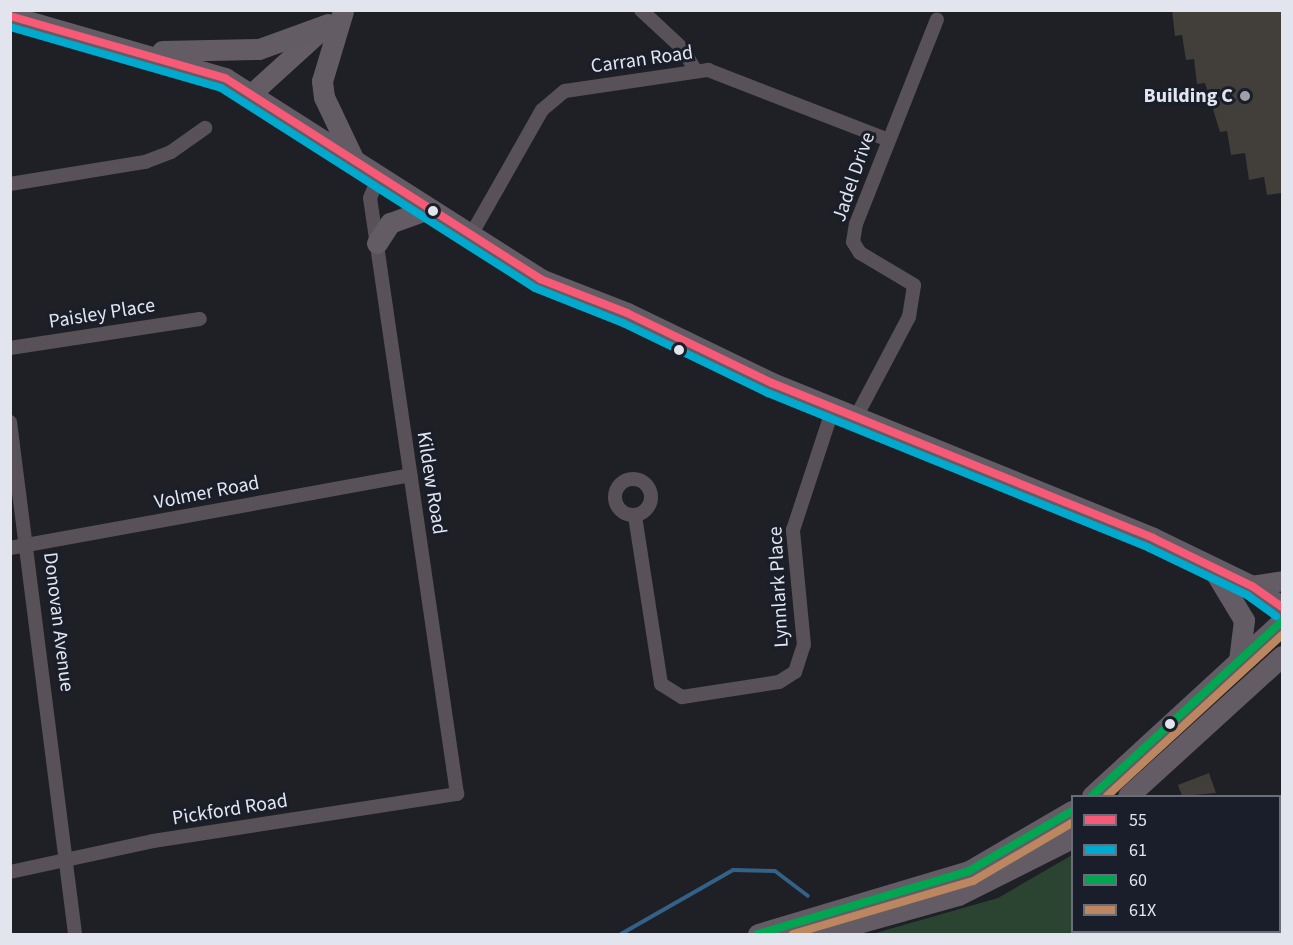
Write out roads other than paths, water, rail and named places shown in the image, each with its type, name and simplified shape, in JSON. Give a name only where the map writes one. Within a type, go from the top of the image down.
[{"type":"main road","points":[[125,51],[259,49],[339,14]]},
{"type":"main road","points":[[253,93],[339,14]]},
{"type":"main road","points":[[339,14],[322,81],[324,98],[354,161]]},
{"type":"main road","points":[[10,15],[125,51],[188,66],[253,93],[426,210],[471,235],[540,279],[833,408],[1212,566],[1252,586],[1282,607]]},
{"type":"main road","points":[[377,243],[390,223],[426,210]]},
{"type":"main road","points":[[1212,566],[1244,620],[1239,661]]},
{"type":"main road","points":[[1252,586],[1282,581]]},
{"type":"main road","points":[[1093,795],[1282,621]]},
{"type":"main road","points":[[1129,795],[1282,656]]},
{"type":"main road","points":[[1239,696],[1282,672]]},
{"type":"main road","points":[[759,934],[969,871],[1071,812]]},
{"type":"main road","points":[[819,934],[958,895],[1071,838]]},
{"type":"street","points":[[641,10],[682,48],[696,71]]},
{"type":"street","name":"Jadel Drive","points":[[856,417],[913,301],[914,285],[860,253],[853,242],[886,140],[937,19]]},
{"type":"street","name":"Carran Road","points":[[471,235],[553,96],[696,71],[720,73],[886,140]]},
{"type":"street","points":[[10,184],[145,162],[205,128]]},
{"type":"street","name":"Kildew Road","points":[[378,178],[370,198],[457,795]]},
{"type":"street","name":"Paisley Place","points":[[10,348],[200,319]]},
{"type":"street","name":"Lynnlark Place","points":[[635,516],[661,684],[682,697],[779,681],[795,672],[804,645],[793,530],[833,408]]},
{"type":"street","name":"Donovan Avenue","points":[[10,422],[29,546],[64,864],[75,934]]},
{"type":"street","name":"Volmer Road","points":[[10,548],[410,475]]},
{"type":"street","name":"Pickford Road","points":[[10,872],[64,864],[153,841],[457,795]]},
{"type":"waterway","points":[[621,934],[733,870],[775,871],[808,896]]},
{"type":"place","name":"Building C","points":[[1245,96]]}]
